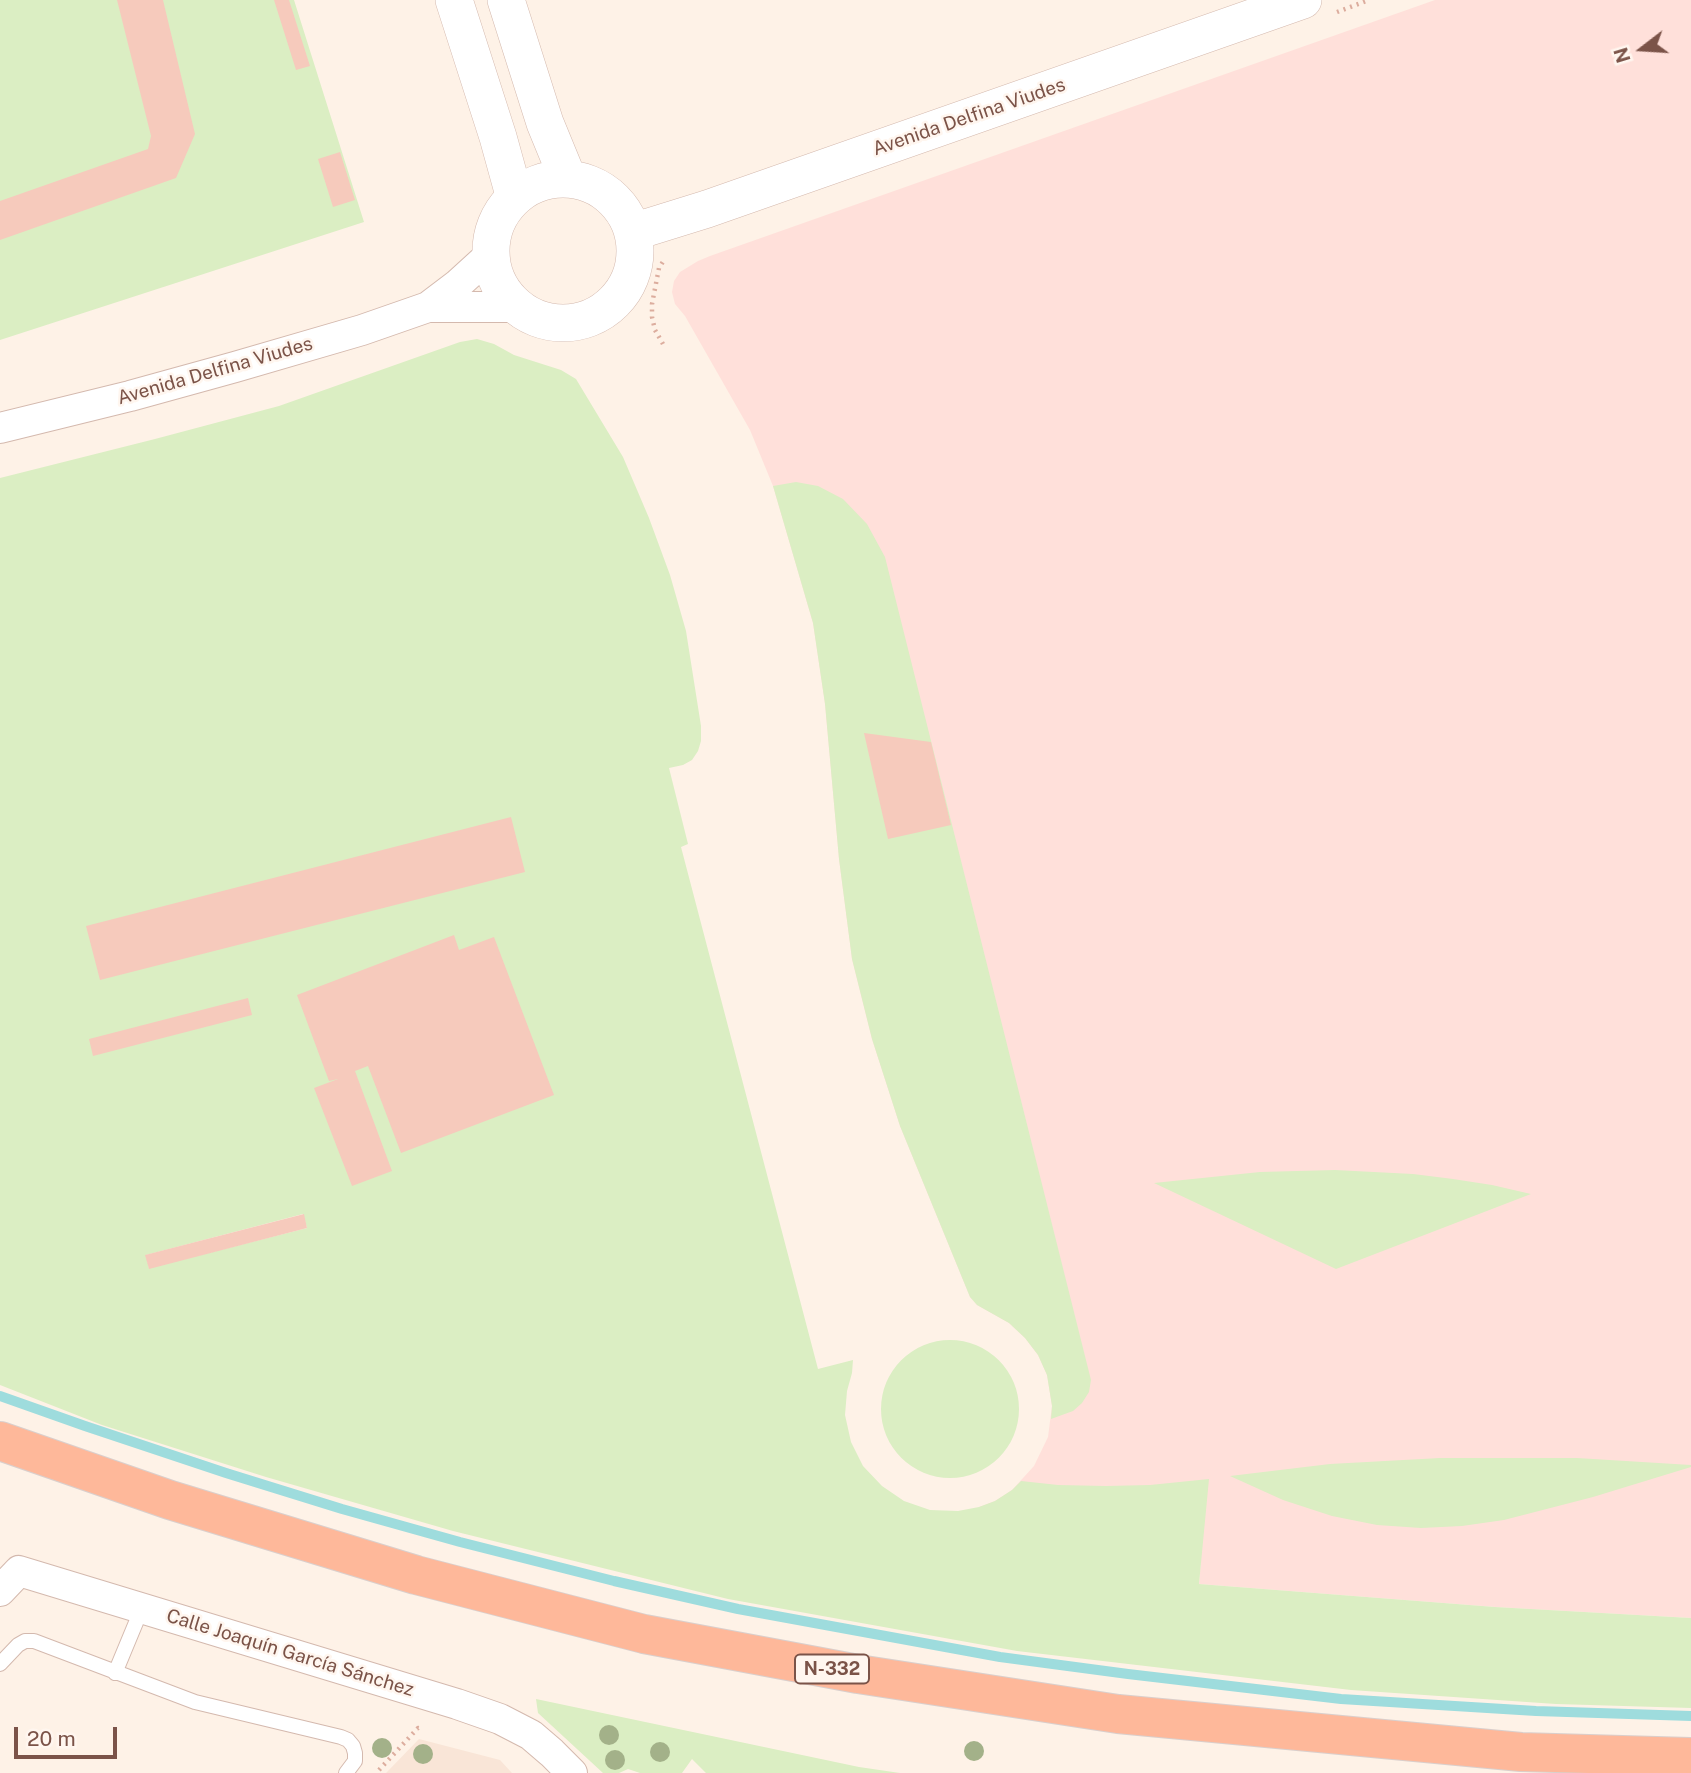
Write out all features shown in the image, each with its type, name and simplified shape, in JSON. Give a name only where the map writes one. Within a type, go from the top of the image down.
[{"type":"highway","name":"N-332","points":[[0,1440],[170,1500],[403,1571],[644,1634],[859,1674],[1118,1714],[1521,1752],[1691,1757]]},
{"type":"street","points":[[454,0],[514,195]]},
{"type":"street","points":[[506,0],[545,123],[568,179]]},
{"type":"street","name":"Avenida Delfina Viudes","points":[[633,232],[707,209],[1303,0]]},
{"type":"street","points":[[568,179],[582,181],[609,195],[620,205],[633,232],[636,254],[632,275],[622,294],[606,310],[585,321],[549,323],[531,317],[516,307],[498,283],[491,254],[492,237],[497,222],[514,195],[550,180],[568,179]]},
{"type":"street","name":"Avenida Delfina Viudes","points":[[0,428],[235,367],[362,330],[428,307],[491,254]]},
{"type":"street","name":"Avenida Delfina Viudes","points":[[428,307],[516,307]]},
{"type":"street","name":"Calle Joaquín García Sánchez","points":[[0,1591],[19,1571],[457,1704],[500,1719],[531,1735],[572,1773]]},
{"type":"lane","points":[[115,1673],[142,1608]]},
{"type":"lane","points":[[0,1664],[18,1645],[25,1641],[34,1641],[195,1702],[341,1737],[348,1740],[355,1753],[355,1761],[346,1773]]},
{"type":"path","points":[[376,1773],[418,1728],[430,1731]]},
{"type":"shaded area","points":[[1435,0],[1691,0],[1691,1618],[1495,1607],[1199,1584],[1201,1559],[979,1507],[1012,1490],[1034,1466],[1048,1437],[1052,1406],[1047,1375],[1038,1355],[1025,1338],[1009,1323],[977,1305],[970,1297],[900,1126],[872,1039],[852,959],[839,859],[825,704],[813,623],[773,486],[750,430],[685,316],[675,304],[672,292],[674,281],[680,272],[710,256]]},
{"type":"shaded area","points":[[419,1739],[500,1760],[512,1773],[386,1773]]},
{"type":"green space","points":[[0,0],[294,0],[364,222],[0,340]]},
{"type":"green space","points":[[477,339],[494,344],[514,355],[561,370],[576,379],[623,457],[670,575],[686,631],[701,726],[701,741],[692,760],[669,768],[688,844],[681,847],[818,1369],[853,1360],[845,1415],[851,1442],[863,1466],[882,1486],[904,1501],[930,1510],[958,1511],[979,1507],[995,1501],[1021,1481],[1106,1486],[1209,1479],[1199,1584],[1495,1607],[1691,1618],[1691,1708],[1556,1704],[1351,1690],[1017,1651],[728,1599],[453,1531],[266,1477],[102,1425],[0,1385],[0,478],[279,406],[460,342]],"holes":[[[303,1214],[307,1228],[149,1268],[146,1255]]]},
{"type":"green space","points":[[796,482],[818,486],[843,499],[867,524],[885,557],[1091,1380],[1089,1392],[1082,1403],[1073,1411],[1051,1419],[1052,1406],[1047,1375],[1038,1355],[1009,1323],[977,1305],[970,1297],[900,1126],[872,1039],[852,959],[839,859],[825,704],[813,623],[773,486]]},
{"type":"green space","points":[[1335,1170],[1413,1174],[1492,1185],[1531,1194],[1336,1269],[1154,1183],[1260,1172]]},
{"type":"green space","points":[[950,1340],[976,1346],[999,1360],[1013,1383],[1019,1409],[1013,1435],[999,1458],[976,1472],[950,1478],[924,1472],[901,1458],[887,1435],[881,1409],[887,1383],[901,1360],[924,1346]]},
{"type":"green space","points":[[1440,1458],[1577,1458],[1691,1467],[1593,1497],[1504,1520],[1421,1528],[1377,1525],[1332,1516],[1283,1500],[1230,1476],[1330,1464]]},
{"type":"green space","points":[[536,1699],[859,1767],[900,1773],[706,1773],[692,1759],[682,1773],[640,1773],[628,1769],[619,1773],[603,1773],[538,1713]]},
{"type":"building","points":[[117,0],[163,0],[195,134],[176,178],[0,240],[0,201],[148,149],[151,136]]},
{"type":"building","points":[[274,0],[289,0],[310,66],[296,70]]},
{"type":"building","points":[[340,152],[355,200],[333,207],[318,159]]},
{"type":"building","points":[[864,733],[931,742],[951,825],[888,839]]},
{"type":"building","points":[[511,817],[525,872],[100,980],[86,926]]},
{"type":"building","points":[[454,935],[459,950],[494,937],[554,1095],[401,1153],[368,1066],[355,1071],[392,1171],[352,1186],[314,1088],[338,1079],[329,1081],[297,995]]},
{"type":"building","points":[[248,998],[252,1015],[93,1056],[89,1039]]},
{"type":"building","points":[[304,1214],[307,1228],[149,1269],[145,1255]]},
{"type":"waterway","points":[[0,1396],[226,1473],[342,1509],[614,1581],[738,1609],[1000,1657],[1341,1699],[1536,1711],[1691,1716]]}]
